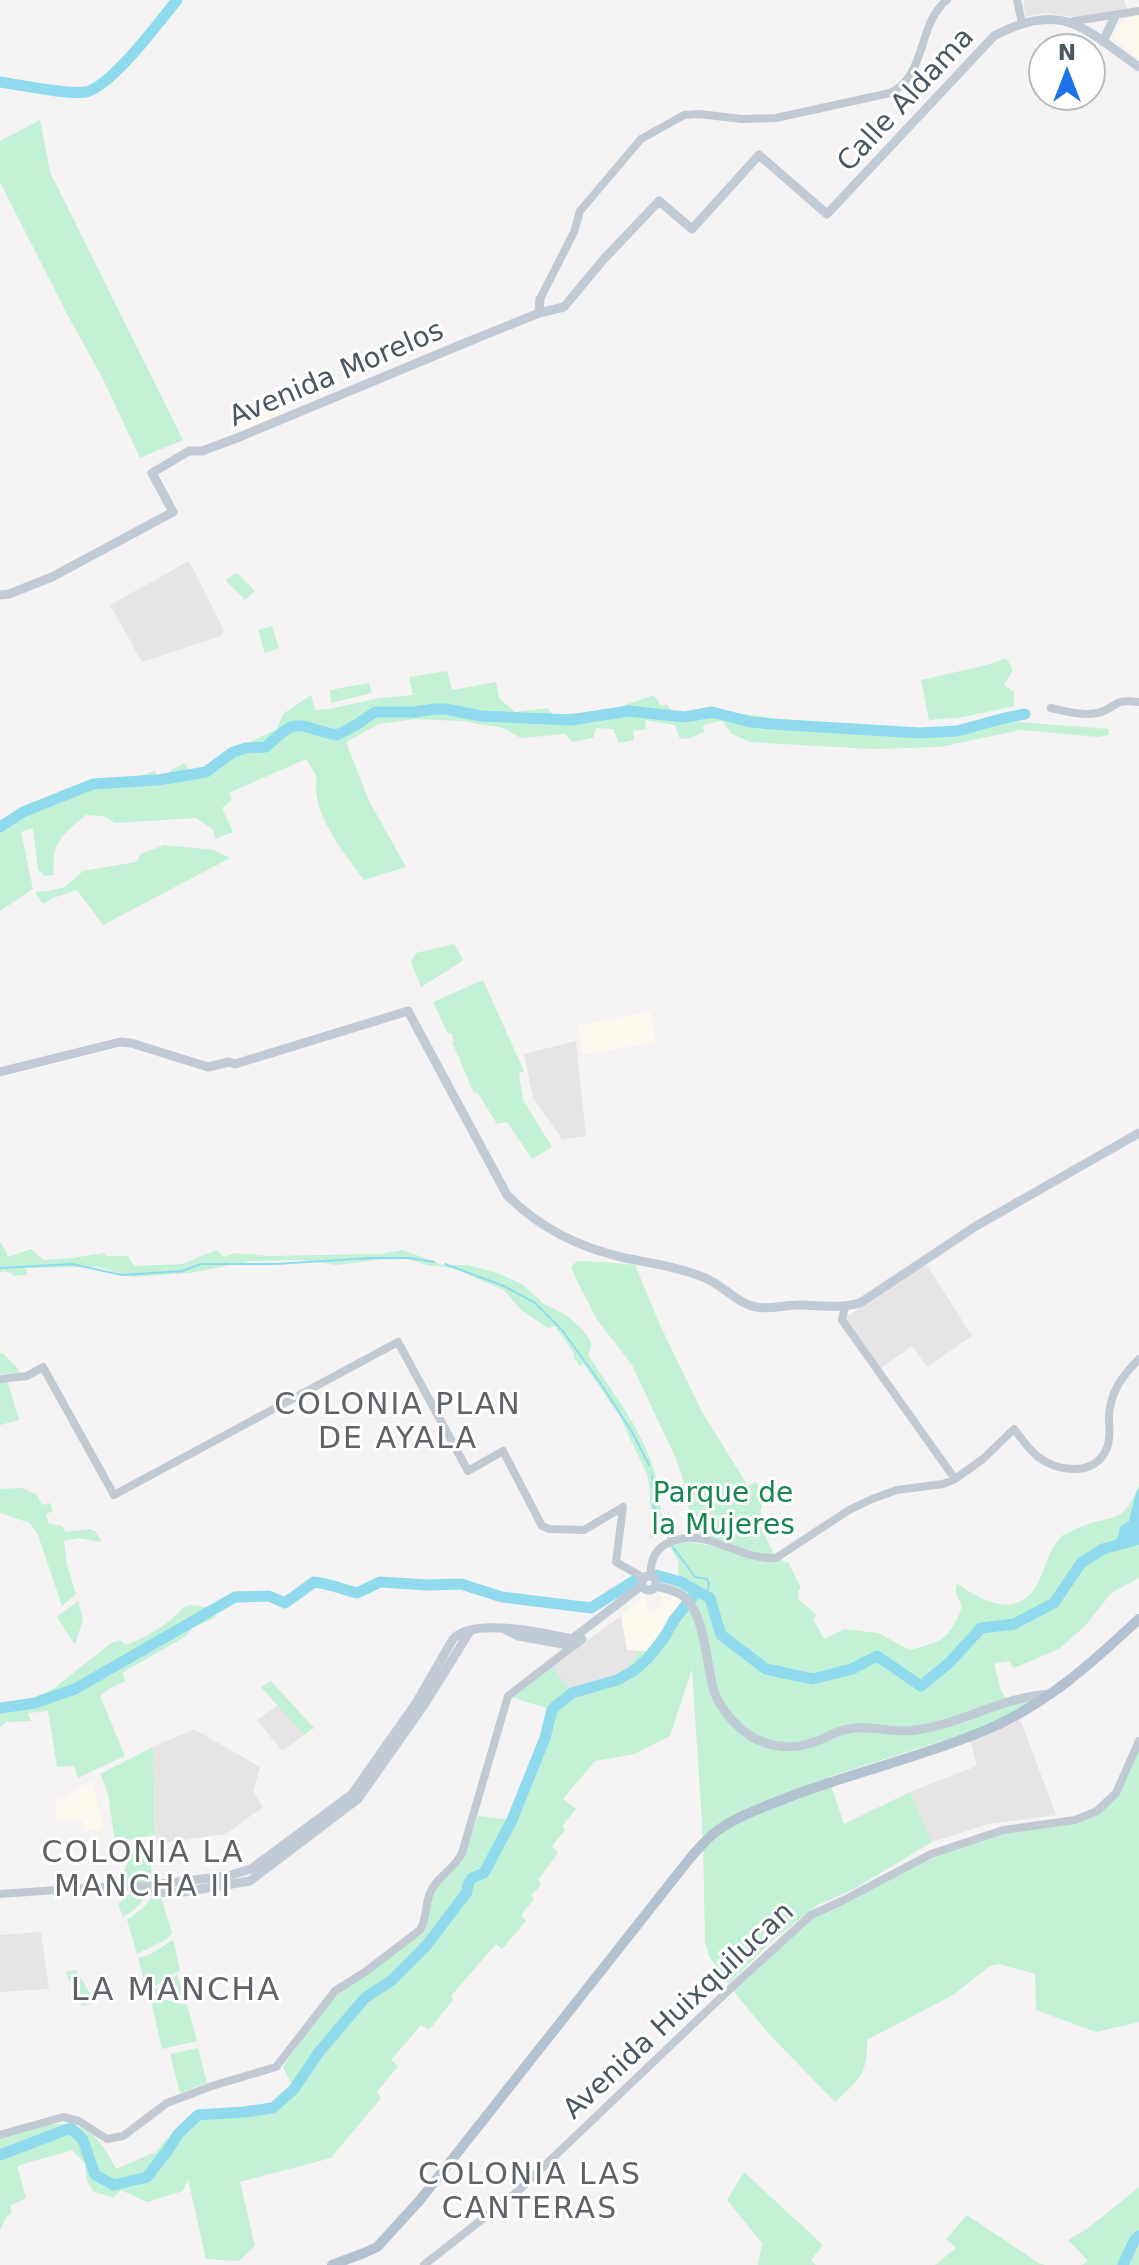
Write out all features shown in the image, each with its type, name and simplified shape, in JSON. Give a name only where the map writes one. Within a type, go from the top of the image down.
[{"type":"main road","points":[[1107,33],[1115,16]]},
{"type":"main road","points":[[1022,23],[1048,17],[1074,21],[1089,32]]},
{"type":"main road","name":"Calle Aldama","points":[[659,201],[692,229],[759,155],[827,214],[994,36],[1022,23]]},
{"type":"main road","points":[[1107,45],[1139,67]]},
{"type":"main road","name":"Avenida Morelos","points":[[0,595],[52,577],[173,512],[152,473],[189,451],[202,451],[237,438],[539,313],[564,307],[659,201]]},
{"type":"main road","points":[[539,313],[540,299]]},
{"type":"main road","points":[[0,1072],[120,1042],[208,1067],[262,1052],[267,1054],[408,1011],[507,1195],[526,1215],[575,1243],[702,1276],[719,1284],[744,1304],[758,1308],[796,1305],[845,1307],[860,1303],[976,1226],[1139,1133]]},
{"type":"main road","points":[[155,1888],[251,1869],[352,1794],[416,1703],[453,1639],[462,1632],[478,1627],[519,1629],[572,1643],[645,1583],[651,1590],[656,1586],[679,1593],[693,1607],[715,1694],[723,1710],[753,1739],[773,1745],[809,1744],[849,1728],[893,1732],[914,1730],[955,1722],[1018,1698],[1053,1694]]},
{"type":"main road","points":[[332,2265],[377,2247],[420,2200],[691,1857],[714,1833],[749,1812],[983,1731],[1025,1711],[1091,1664],[1139,1619]]},
{"type":"main road","points":[[144,1886],[177,1893],[250,1881],[358,1799],[424,1705],[470,1631]]},
{"type":"street","points":[[540,299],[574,232],[580,211],[641,139],[684,115],[776,118],[890,93],[911,75],[934,15],[947,0]]},
{"type":"street","points":[[1017,0],[1022,23]]},
{"type":"street","points":[[1074,21],[1139,11]]},
{"type":"street","points":[[1051,708],[1097,713],[1122,700],[1139,702]]},
{"type":"street","points":[[845,1307],[842,1320],[955,1479]]},
{"type":"street","points":[[0,1379],[27,1376],[43,1367],[114,1495],[398,1342],[468,1471],[503,1451],[542,1526],[549,1529],[584,1530],[623,1507],[617,1564],[645,1583],[657,1551],[682,1537],[696,1537],[758,1558],[776,1558],[861,1504],[897,1490],[943,1484],[955,1479],[983,1459],[1014,1429],[1033,1452],[1052,1465],[1082,1470],[1102,1457],[1107,1449],[1109,1413],[1116,1385],[1139,1359]]},
{"type":"street","points":[[0,2135],[63,2117],[79,2121],[107,2139],[118,2137],[167,2103],[280,2064],[335,1991],[420,1930],[430,1891],[458,1863],[462,1853],[508,1696],[572,1643]]},
{"type":"street","name":"Avenida Huixquilucan","points":[[424,2265],[518,2191],[811,1915],[945,1849],[1003,1830],[1075,1820],[1097,1811],[1116,1793],[1139,1741]]},
{"type":"street","points":[[0,1894],[144,1886]]},
{"type":"shaded area","points":[[1024,0],[1124,0],[1127,9],[1073,17],[1044,13],[1025,17]]},
{"type":"shaded area","points":[[1139,15],[1139,58],[1113,38],[1122,20]]},
{"type":"shaded area","points":[[272,403],[279,416],[240,432],[234,418]]},
{"type":"shaded area","points":[[189,561],[224,631],[220,636],[142,662],[110,605]]},
{"type":"shaded area","points":[[650,1011],[656,1042],[583,1055],[578,1026]]},
{"type":"shaded area","points":[[576,1041],[586,1136],[562,1139],[533,1098],[524,1054]]},
{"type":"shaded area","points":[[925,1262],[972,1336],[927,1367],[912,1346],[881,1368],[845,1318]]},
{"type":"shaded area","points":[[658,1590],[678,1596],[682,1602],[647,1651],[627,1650],[621,1616],[644,1596],[649,1611],[664,1605]]},
{"type":"shaded area","points":[[621,1616],[627,1650],[639,1651],[628,1667],[606,1681],[572,1693],[552,1666]]},
{"type":"shaded area","points":[[278,1705],[304,1735],[282,1751],[257,1720]]},
{"type":"shaded area","points":[[1020,1719],[1056,1815],[988,1824],[932,1842],[910,1792],[977,1766],[970,1739]]},
{"type":"shaded area","points":[[194,1729],[260,1767],[253,1792],[263,1807],[226,1834],[156,1844],[153,1747]]},
{"type":"shaded area","points":[[92,1780],[103,1828],[85,1831],[82,1820],[56,1821],[55,1802]]},
{"type":"shaded area","points":[[41,1932],[49,1989],[0,1992],[0,1935]]},
{"type":"green space","points":[[40,120],[50,172],[183,440],[140,458],[102,377],[0,182],[0,141]]},
{"type":"green space","points":[[237,573],[255,591],[245,600],[225,580]]},
{"type":"green space","points":[[272,626],[279,648],[265,653],[258,630]]},
{"type":"green space","points":[[1006,658],[1013,670],[1004,685],[1014,692],[1014,706],[964,717],[929,720],[921,680]]},
{"type":"green space","points":[[447,671],[452,690],[496,682],[499,698],[515,712],[548,708],[553,715],[611,710],[654,695],[661,706],[667,704],[673,712],[683,714],[702,708],[801,722],[887,728],[940,729],[1006,721],[1109,729],[1108,735],[1099,737],[1020,730],[940,747],[872,749],[750,742],[732,734],[722,721],[703,725],[704,732],[680,739],[675,725],[645,720],[646,729],[633,731],[634,740],[619,743],[613,729],[596,728],[593,738],[572,742],[565,734],[521,738],[503,728],[461,721],[415,719],[379,724],[346,742],[369,801],[406,867],[364,880],[330,832],[319,804],[317,777],[306,759],[229,793],[232,800],[222,808],[233,832],[215,839],[214,830],[196,818],[115,823],[103,816],[86,815],[70,828],[56,847],[54,875],[44,876],[38,869],[33,828],[21,832],[33,889],[0,911],[0,829],[14,817],[87,789],[123,787],[155,771],[158,776],[167,776],[184,763],[193,776],[232,751],[277,729],[283,714],[311,695],[315,710],[413,695],[409,677]]},
{"type":"green space","points":[[369,683],[372,693],[331,703],[330,690]]},
{"type":"green space","points":[[164,845],[214,850],[230,858],[103,925],[77,890],[43,904],[35,892],[65,887],[83,871],[136,862],[141,854]]},
{"type":"green space","points":[[454,944],[463,959],[461,962],[421,987],[411,962],[416,953]]},
{"type":"green space","points":[[483,980],[524,1071],[519,1073],[523,1100],[552,1147],[532,1159],[507,1122],[497,1124],[477,1092],[474,1093],[451,1033],[448,1034],[433,1002]]},
{"type":"green space","points":[[0,1242],[8,1257],[31,1249],[44,1260],[104,1253],[106,1256],[128,1256],[134,1266],[183,1264],[216,1250],[224,1257],[236,1253],[269,1256],[379,1254],[403,1250],[443,1265],[467,1265],[498,1273],[523,1285],[544,1304],[566,1315],[591,1342],[588,1355],[642,1439],[651,1461],[661,1508],[660,1536],[650,1538],[652,1520],[648,1477],[619,1415],[583,1363],[580,1366],[574,1358],[574,1353],[555,1326],[548,1328],[521,1310],[504,1290],[452,1268],[400,1257],[337,1265],[302,1260],[252,1261],[190,1273],[133,1277],[98,1267],[26,1268],[27,1275],[13,1276],[3,1271],[0,1273]]},
{"type":"green space","name":"Parque de la Mujeres","points":[[577,1261],[635,1265],[702,1412],[748,1486],[756,1482],[763,1494],[759,1523],[776,1558],[693,1534],[686,1489],[677,1461],[632,1365],[598,1321],[579,1285],[571,1267]]},
{"type":"green space","points":[[2,1353],[16,1366],[20,1373],[0,1374]]},
{"type":"green space","points":[[7,1380],[19,1420],[0,1425],[0,1382]]},
{"type":"green space","points":[[1139,1485],[1139,1578],[1111,1593],[1085,1626],[1059,1649],[1014,1668],[1009,1661],[994,1663],[1001,1691],[1010,1704],[1041,1698],[983,1728],[828,1777],[844,1824],[910,1792],[932,1842],[854,1889],[818,1905],[773,1940],[728,1984],[709,1956],[705,1941],[703,1837],[692,1669],[670,1736],[634,1754],[595,1761],[563,1799],[576,1809],[562,1826],[565,1830],[552,1846],[558,1853],[538,1880],[541,1885],[531,1895],[534,1899],[521,1915],[526,1921],[502,1949],[496,1944],[451,1996],[453,2000],[429,2030],[421,2025],[391,2060],[398,2066],[377,2092],[381,2098],[331,2158],[240,2182],[255,2246],[239,2261],[206,2259],[188,2179],[183,2191],[147,2202],[121,2190],[113,2198],[93,2191],[87,2181],[85,2163],[72,2150],[17,2166],[26,2198],[10,2206],[12,2213],[0,2230],[0,2139],[53,2125],[80,2127],[93,2135],[116,2169],[154,2155],[165,2140],[178,2134],[198,2115],[273,2108],[294,2089],[283,2067],[341,1990],[370,1973],[423,1929],[433,1891],[462,1862],[478,1816],[512,1820],[544,1740],[552,1710],[511,1697],[552,1666],[572,1693],[606,1681],[628,1667],[639,1651],[647,1651],[682,1602],[686,1605],[691,1598],[677,1586],[679,1562],[669,1546],[684,1541],[782,1558],[784,1564],[788,1562],[801,1588],[798,1591],[799,1600],[817,1615],[813,1619],[824,1639],[844,1629],[878,1633],[910,1650],[938,1641],[949,1633],[962,1607],[956,1593],[956,1583],[989,1601],[1011,1604],[1021,1601],[1039,1581],[1061,1537],[1121,1514]]},
{"type":"green space","points":[[22,1488],[37,1495],[42,1505],[50,1503],[53,1511],[46,1514],[48,1523],[62,1526],[66,1532],[90,1529],[102,1542],[78,1538],[64,1541],[76,1594],[62,1606],[38,1535],[30,1523],[0,1513],[0,1489]]},
{"type":"green space","points":[[78,1601],[83,1619],[75,1645],[57,1617]]},
{"type":"green space","points":[[185,1606],[209,1607],[216,1617],[191,1629],[186,1636],[122,1673],[126,1681],[100,1696],[125,1756],[78,1778],[74,1766],[57,1767],[48,1711],[28,1713],[31,1721],[6,1722],[0,1727],[0,1704],[26,1701],[53,1689],[111,1643],[120,1640],[126,1645],[142,1638],[165,1624]]},
{"type":"green space","points":[[271,1681],[314,1728],[304,1735],[261,1687]]},
{"type":"green space","points":[[1139,1741],[1139,2022],[1096,2032],[1036,2010],[1035,1974],[999,1964],[990,1966],[953,1995],[867,2040],[864,2069],[835,2102],[767,2032],[731,1988],[812,1914],[906,1866],[986,1834],[1097,1811],[1116,1793]]},
{"type":"green space","points":[[153,1747],[155,1835],[115,1842],[108,1793],[100,1774]]},
{"type":"green space","points":[[133,1848],[147,1850],[152,1881],[120,1881]]},
{"type":"green space","points":[[133,1891],[146,1892],[140,1904],[123,1917],[118,1904]]},
{"type":"green space","points":[[155,1894],[161,1897],[172,1933],[167,1939],[137,1954],[127,1920]]},
{"type":"green space","points":[[173,1940],[180,1970],[147,1991],[138,1958]]},
{"type":"green space","points":[[76,1970],[95,2002],[82,2006],[65,1972]]},
{"type":"green space","points":[[177,1975],[186,2002],[151,1992]]},
{"type":"green space","points":[[150,1996],[187,2005],[197,2041],[162,2049]]},
{"type":"green space","points":[[198,2048],[207,2083],[180,2093],[170,2054]]},
{"type":"green space","points":[[744,2172],[823,2245],[811,2260],[816,2265],[758,2265],[762,2243],[727,2200]]},
{"type":"green space","points":[[1139,2187],[1139,2265],[1082,2265],[1088,2261],[1068,2240],[1087,2229]]},
{"type":"green space","points":[[967,2215],[1045,2265],[935,2265],[956,2248],[946,2239]]},
{"type":"water","points":[[1139,1488],[1139,1534],[1117,1541],[1120,1527],[1129,1521]]},
{"type":"waterway","points":[[0,82],[68,92],[86,92],[97,87],[134,52],[177,0]]},
{"type":"waterway","points":[[0,827],[23,812],[93,784],[158,780],[206,772],[233,752],[266,747],[293,727],[337,735],[375,712],[445,709],[481,716],[571,720],[628,711],[685,717],[712,712],[750,722],[920,733],[957,731],[1025,714]]},
{"type":"waterway","points":[[0,1268],[72,1264],[122,1275],[182,1271],[201,1264],[275,1264],[371,1258],[410,1258],[434,1262]]},
{"type":"waterway","points":[[445,1264],[504,1286],[535,1303],[562,1330],[599,1381],[649,1465]]},
{"type":"waterway","points":[[652,1475],[654,1507],[668,1537]]},
{"type":"waterway","points":[[0,2155],[71,2128],[83,2140],[95,2175],[114,2185],[147,2177],[178,2134],[198,2115],[273,2108],[294,2089],[319,2052],[365,1998],[392,1980],[426,1946],[467,1892],[469,1881],[484,1873],[512,1820],[545,1738],[552,1710],[572,1693],[617,1680],[635,1670],[664,1638],[697,1591],[710,1598],[721,1635],[766,1669],[813,1679],[852,1669],[877,1656],[921,1686],[949,1663],[981,1628],[1014,1624],[1054,1603],[1081,1563],[1103,1549],[1139,1539]]},
{"type":"waterway","points":[[673,1547],[695,1577],[707,1579],[706,1596]]},
{"type":"waterway","points":[[656,1575],[681,1582],[697,1591]]},
{"type":"waterway","points":[[0,1708],[35,1703],[75,1689],[235,1597],[269,1596],[285,1603],[314,1582],[357,1593],[380,1582],[461,1584],[502,1597],[591,1608],[637,1579]]},
{"type":"waterway","points":[[1123,2265],[1139,2236]]},
{"type":"district","name":"COLONIA PLAN DE AYALA","points":[[398,1420]]},
{"type":"district","name":"COLONIA LA MANCHA II","points":[[143,1868]]},
{"type":"district","name":"LA MANCHA","points":[[176,1989]]},
{"type":"district","name":"COLONIA LAS CANTERAS","points":[[530,2190]]}]
